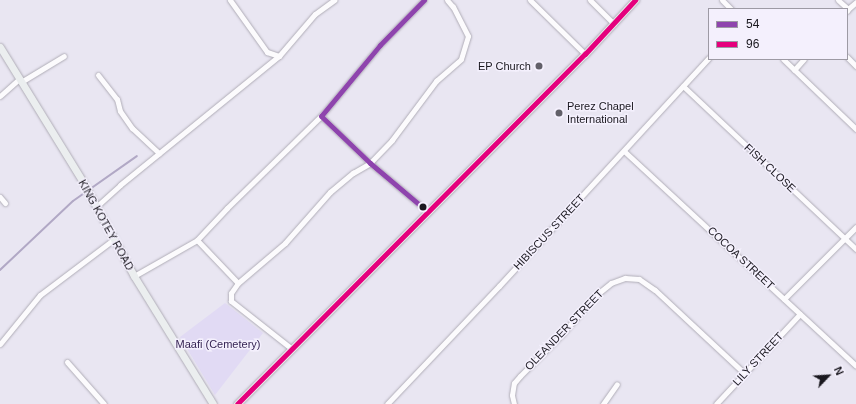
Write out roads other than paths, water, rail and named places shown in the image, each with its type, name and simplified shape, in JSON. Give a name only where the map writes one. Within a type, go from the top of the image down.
[{"type":"street","points":[[230,0],[267,52],[279,56]]},
{"type":"street","points":[[95,203],[279,56],[315,14],[334,0]]},
{"type":"street","points":[[134,276],[197,240],[227,208],[321,116],[380,45],[424,0]]},
{"type":"street","points":[[292,349],[231,301],[230,293],[238,283],[285,243],[330,192],[352,174],[370,163],[392,140],[436,82],[461,59],[468,36],[453,7],[447,0]]},
{"type":"street","points":[[530,0],[585,54]]},
{"type":"street","points":[[590,0],[614,24]]},
{"type":"street","points":[[237,404],[427,211],[585,54],[635,0]]},
{"type":"street","points":[[722,0],[730,8]]},
{"type":"street","points":[[838,0],[846,8]]},
{"type":"street","points":[[848,10],[856,2]]},
{"type":"street","name":"KING KOTEY ROAD","points":[[0,47],[83,182],[134,276],[213,404]]},
{"type":"street","points":[[0,96],[20,80],[64,56]]},
{"type":"street","name":"HIBISCUS STREET","points":[[387,404],[708,59]]},
{"type":"street","points":[[848,59],[856,66]]},
{"type":"street","points":[[784,60],[856,129]]},
{"type":"street","points":[[794,70],[803,60]]},
{"type":"street","points":[[98,75],[117,99],[120,111],[132,128],[159,153]]},
{"type":"street","name":"FISH CLOSE","points":[[684,86],[856,249]]},
{"type":"street","points":[[321,116],[370,163],[427,211]]},
{"type":"street","name":"COCOA STREET","points":[[624,151],[856,366]]},
{"type":"street","points":[[0,197],[5,203]]},
{"type":"street","points":[[784,299],[856,227]]},
{"type":"street","points":[[0,344],[40,295],[114,240]]},
{"type":"street","points":[[197,240],[238,283]]},
{"type":"street","name":"OLEANDER STREET","points":[[514,404],[512,395],[514,383],[520,376],[562,334],[595,296],[611,283],[625,278],[639,278],[655,290],[745,374]]},
{"type":"street","name":"LILY STREET","points":[[716,404],[800,314]]},
{"type":"street","points":[[67,362],[104,404]]},
{"type":"street","points":[[603,404],[617,384]]},
{"type":"waterway","points":[[0,270],[73,201],[137,156]]},
{"type":"place","name":"EP Church","points":[[539,66]]},
{"type":"place","name":"Perez Chapel International","points":[[559,113]]},
{"type":"park label","name":"Maafi (Cemetery)","points":[[218,344]]}]
